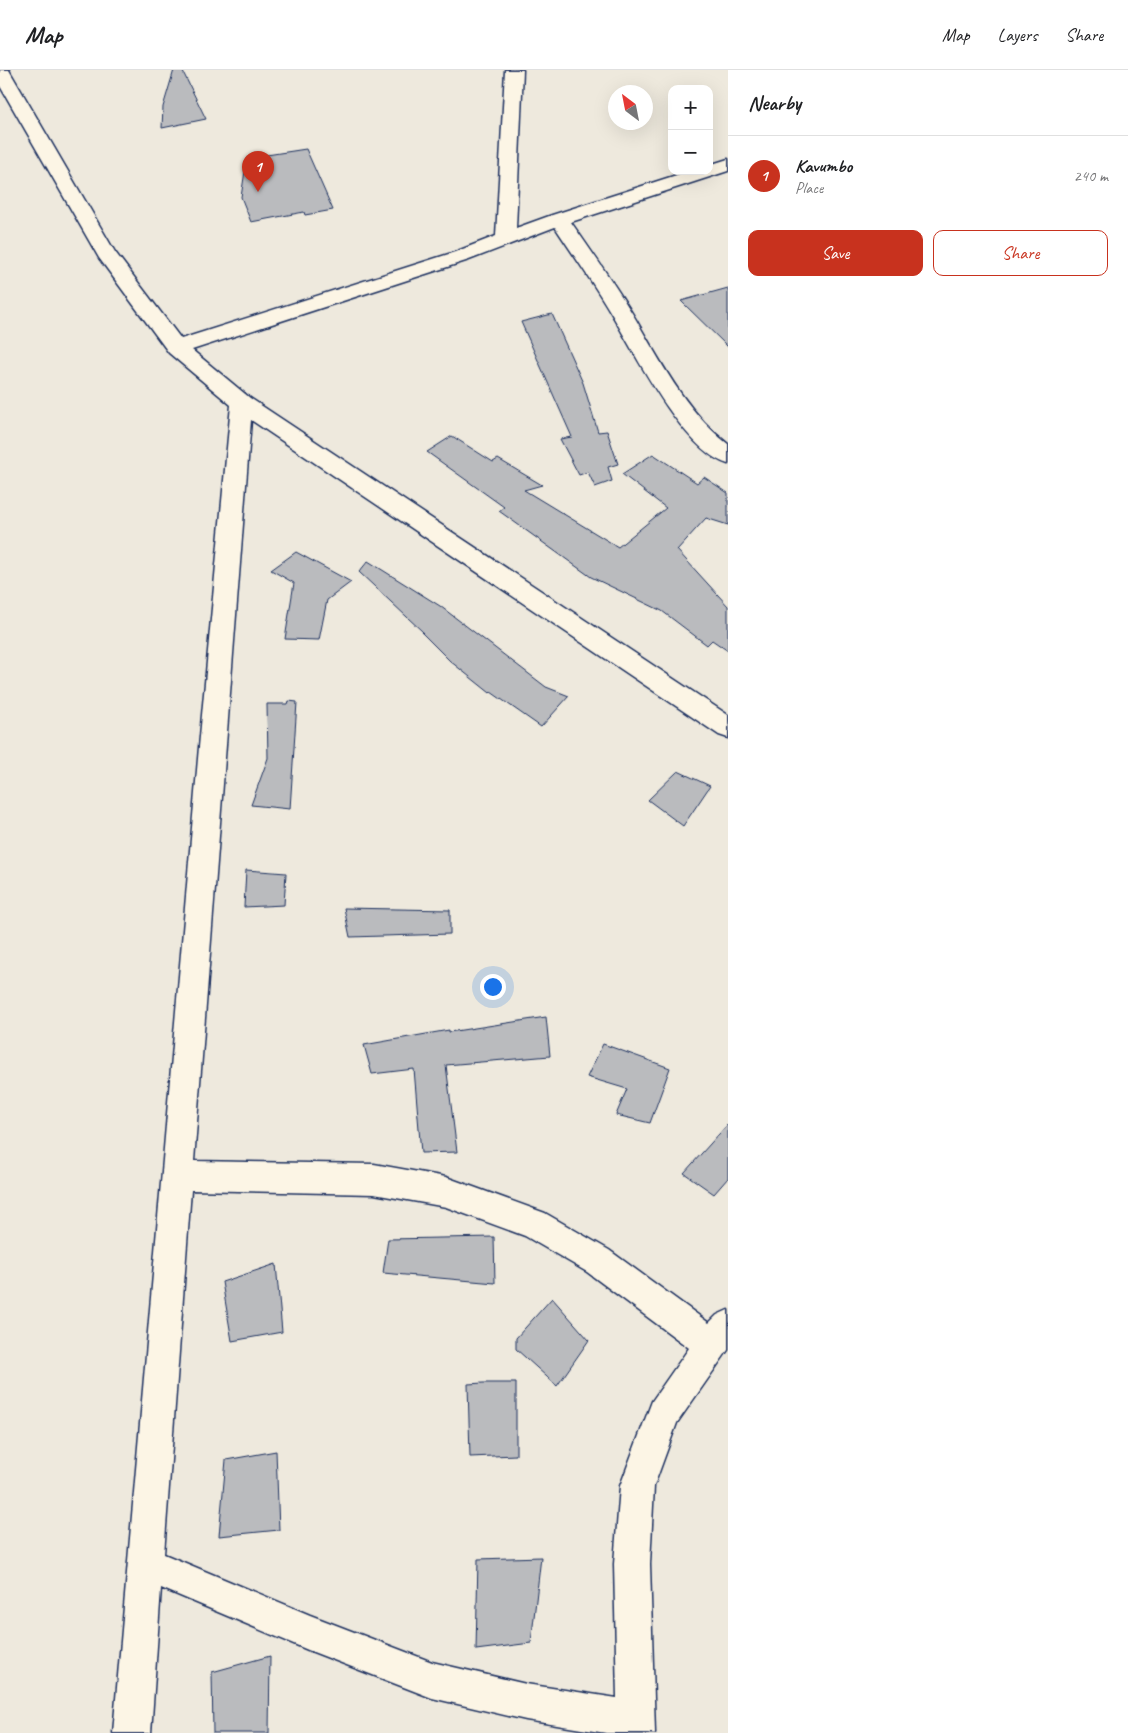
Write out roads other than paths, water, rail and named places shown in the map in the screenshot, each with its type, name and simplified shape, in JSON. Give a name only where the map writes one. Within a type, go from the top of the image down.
[{"type":"street","points":[[0,70],[106,254],[176,348],[242,403],[728,728]]},
{"type":"street","points":[[506,240],[514,70]]},
{"type":"street","points":[[176,348],[506,240],[558,219],[728,165]]},
{"type":"street","points":[[558,219],[601,279],[678,408],[716,447],[728,456]]},
{"type":"street","points":[[132,1733],[179,1175],[212,747],[242,403]]},
{"type":"street","points":[[147,1564],[308,1632],[432,1680],[636,1726],[632,1564],[637,1486],[664,1413],[720,1335],[534,1224],[446,1192],[374,1179],[179,1175]]},
{"type":"place","name":"Kavumbo","points":[[258,192]]}]
